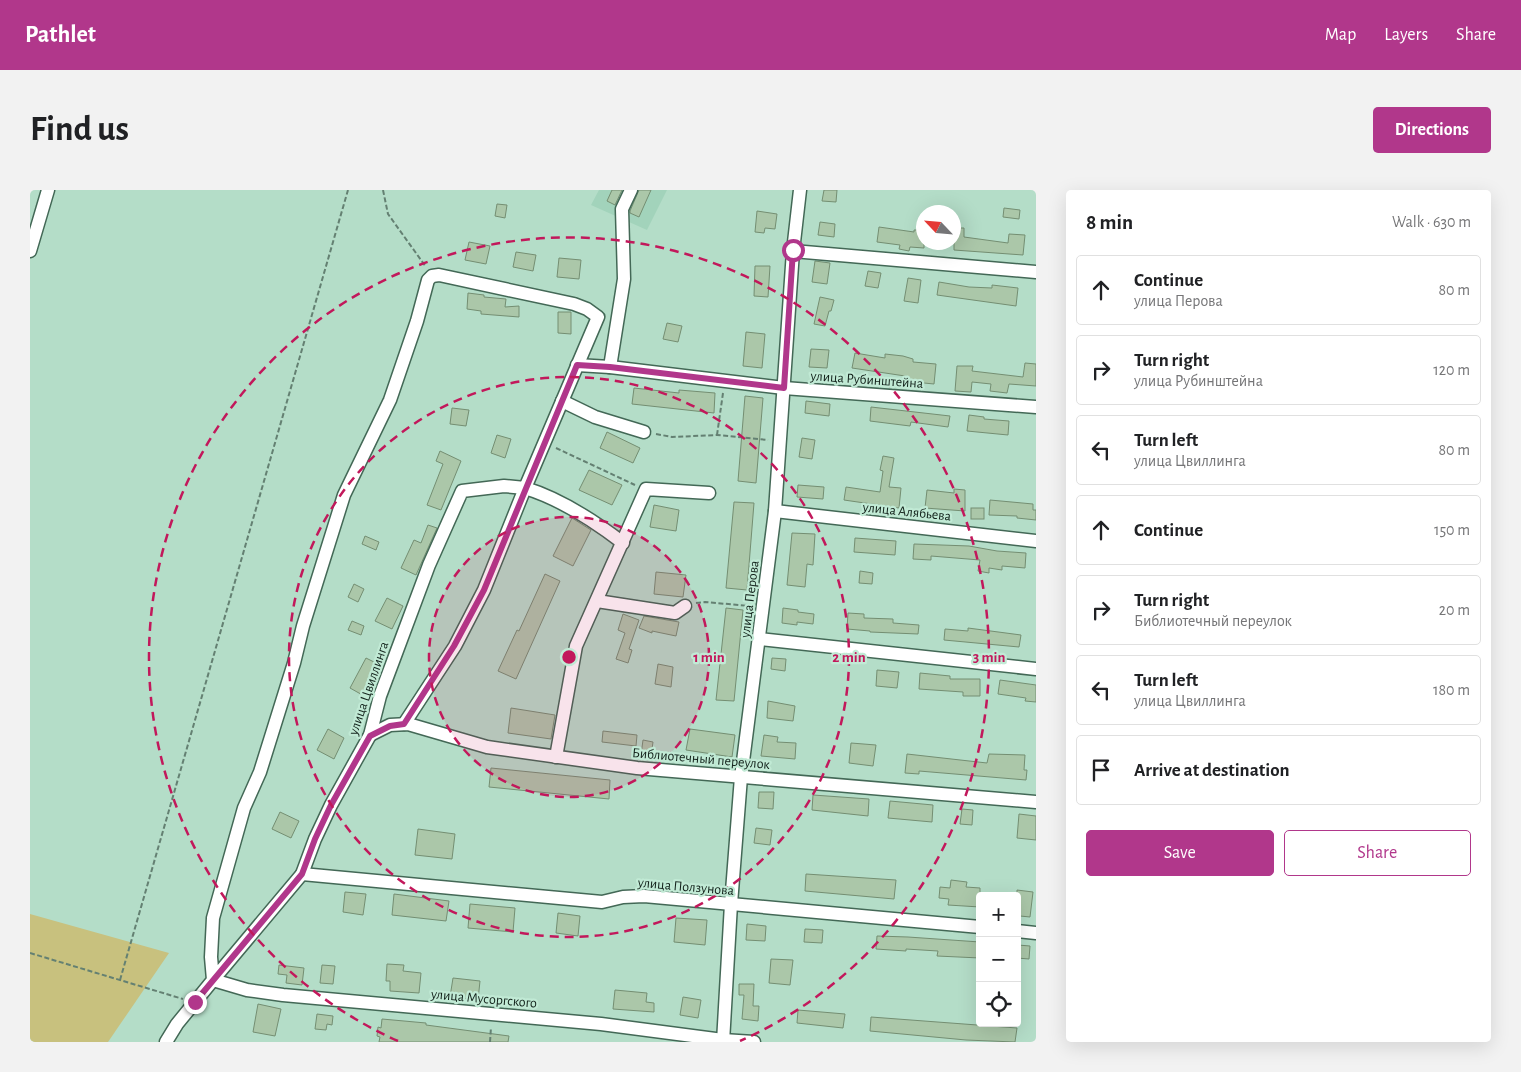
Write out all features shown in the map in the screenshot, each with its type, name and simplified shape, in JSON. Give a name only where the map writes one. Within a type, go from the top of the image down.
[{"type":"street","points":[[30,251],[48,190]]},
{"type":"street","points":[[610,367],[624,279],[622,209],[631,190]]},
{"type":"street","name":"улица Перова","points":[[723,1041],[741,777],[775,511],[793,250],[800,190]]},
{"type":"street","points":[[793,250],[1036,272]]},
{"type":"street","points":[[212,980],[213,918],[244,808],[260,772],[344,495],[390,400],[417,321],[428,280],[432,276],[439,275],[574,304],[587,309],[617,329]]},
{"type":"street","points":[[404,724],[454,646],[484,590],[598,317]]},
{"type":"street","name":"улица Рубинштейна","points":[[577,365],[610,367],[784,388],[1036,407]]},
{"type":"street","points":[[562,401],[595,417],[644,432]]},
{"type":"street","name":"улица Цвиллинга","points":[[166,1042],[177,1024],[212,980],[302,874],[315,839],[331,805],[370,736],[380,696],[429,565],[462,491],[504,486],[525,488]]},
{"type":"street","points":[[525,488],[545,494],[596,522],[623,542]]},
{"type":"street","points":[[556,757],[576,646],[646,490],[709,493]]},
{"type":"street","name":"улица Алябьева","points":[[775,511],[1036,541]]},
{"type":"street","points":[[597,601],[675,613],[685,606]]},
{"type":"street","points":[[759,639],[1036,669]]},
{"type":"street","name":"Библиотечный переулок","points":[[370,736],[390,726],[408,724],[487,747],[637,768],[1036,802]]},
{"type":"street","name":"улица Ползунова","points":[[302,874],[602,902],[623,896],[644,896],[976,927]]},
{"type":"street","points":[[1021,931],[1036,933]]},
{"type":"street","name":"улица Мусоргского","points":[[212,980],[247,990],[283,995],[601,1024],[723,1041],[754,1042]]},
{"type":"path","points":[[120,980],[348,190]]},
{"type":"path","points":[[383,190],[388,214],[432,276]]},
{"type":"path","points":[[717,435],[724,380]]},
{"type":"path","points":[[644,432],[672,437],[717,435],[780,442]]},
{"type":"path","points":[[544,443],[646,490]]},
{"type":"path","points":[[685,606],[705,602],[763,607]]},
{"type":"path","points":[[30,953],[195,1002]]},
{"type":"path","points":[[490,1042],[492,1014]]},
{"type":"shaded area","points":[[599,190],[667,190],[647,230],[591,205]]},
{"type":"shaded area","points":[[30,914],[169,953],[108,1042],[30,1042]]},
{"type":"building","points":[[612,190],[622,190],[615,205],[607,201]]},
{"type":"building","points":[[639,190],[651,190],[639,217],[630,213],[630,211]]},
{"type":"building","points":[[824,190],[837,190],[836,202],[822,201]]},
{"type":"building","points":[[497,204],[507,205],[505,218],[495,216]]},
{"type":"building","points":[[1004,208],[1020,210],[1019,219],[1003,217]]},
{"type":"building","points":[[757,211],[777,214],[775,229],[765,228],[764,233],[755,232]]},
{"type":"building","points":[[820,222],[835,224],[834,237],[818,235]]},
{"type":"building","points":[[879,227],[914,232],[916,230],[916,247],[910,247],[909,251],[899,249],[900,245],[877,242]]},
{"type":"building","points":[[961,228],[964,228],[964,237],[1008,243],[1009,234],[1025,235],[1023,255],[954,250],[961,250]]},
{"type":"building","points":[[469,242],[490,246],[486,264],[465,260]]},
{"type":"building","points":[[516,252],[536,255],[533,271],[513,267]]},
{"type":"building","points":[[559,258],[581,260],[579,279],[557,277]]},
{"type":"building","points":[[815,261],[830,263],[827,284],[812,282]]},
{"type":"building","points":[[755,266],[770,266],[768,297],[754,296]]},
{"type":"building","points":[[868,271],[881,273],[878,288],[865,286]]},
{"type":"building","points":[[908,278],[921,280],[918,303],[904,301]]},
{"type":"building","points":[[939,282],[969,287],[992,288],[992,285],[1018,288],[1016,306],[937,295]]},
{"type":"building","points":[[468,293],[506,299],[505,307],[519,306],[519,317],[481,314],[481,311],[467,309]]},
{"type":"building","points":[[820,297],[834,300],[825,326],[814,324]]},
{"type":"building","points":[[558,312],[571,312],[571,334],[558,333]]},
{"type":"building","points":[[667,323],[682,326],[678,342],[663,339]]},
{"type":"building","points":[[746,332],[765,334],[762,368],[743,366]]},
{"type":"building","points":[[811,349],[829,350],[827,368],[809,367]]},
{"type":"building","points":[[855,353],[885,358],[885,354],[903,356],[913,359],[913,362],[936,364],[934,384],[904,381],[905,376],[852,368]]},
{"type":"building","points":[[1025,363],[1036,364],[1036,386],[1009,384],[1007,393],[990,391],[991,384],[972,382],[971,392],[955,391],[957,366],[973,366],[972,371],[1023,377]]},
{"type":"building","points":[[634,388],[679,393],[679,390],[715,393],[714,413],[632,404]]},
{"type":"building","points":[[745,396],[763,398],[756,483],[738,481]]},
{"type":"building","points":[[806,401],[830,404],[829,416],[805,413]]},
{"type":"building","points":[[871,407],[950,416],[948,427],[911,422],[910,426],[870,421]]},
{"type":"building","points":[[452,408],[469,410],[466,426],[450,424]]},
{"type":"building","points":[[969,415],[984,417],[984,419],[1009,421],[1008,435],[967,431]]},
{"type":"building","points":[[607,432],[640,448],[633,463],[600,448]]},
{"type":"building","points":[[497,435],[511,439],[505,458],[491,453]]},
{"type":"building","points":[[802,438],[815,440],[812,459],[799,457]]},
{"type":"building","points":[[440,451],[461,461],[441,510],[427,505],[443,464],[436,461]]},
{"type":"building","points":[[883,456],[894,458],[889,487],[901,488],[899,508],[844,500],[846,487],[880,492],[883,471],[880,470]]},
{"type":"building","points":[[589,470],[622,485],[612,505],[579,490]]},
{"type":"building","points":[[798,485],[824,487],[823,499],[797,497]]},
{"type":"building","points":[[954,489],[965,490],[965,511],[925,508],[927,490],[954,493]]},
{"type":"building","points":[[990,500],[1033,504],[1033,510],[1036,510],[1036,520],[1017,518],[1017,516],[989,515]]},
{"type":"building","points":[[734,502],[754,503],[747,590],[726,588]]},
{"type":"building","points":[[654,505],[679,510],[676,531],[650,527]]},
{"type":"building","points":[[971,508],[984,508],[984,519],[971,519]]},
{"type":"building","points":[[572,518],[591,530],[573,566],[553,556]]},
{"type":"building","points":[[428,525],[437,528],[416,575],[401,568],[414,540],[421,543]]},
{"type":"building","points":[[792,533],[815,534],[813,565],[807,564],[805,587],[787,585]]},
{"type":"building","points":[[365,536],[379,542],[376,550],[362,544]]},
{"type":"building","points":[[855,538],[896,541],[895,555],[854,552]]},
{"type":"building","points":[[914,544],[969,546],[997,551],[1026,553],[1025,568],[1002,566],[1002,570],[989,568],[989,573],[978,571],[980,560],[931,556],[931,560],[913,559]]},
{"type":"building","points":[[860,571],[873,573],[872,584],[859,583]]},
{"type":"building","points":[[656,572],[686,575],[683,597],[654,594]]},
{"type":"building","points":[[545,574],[560,581],[516,679],[498,671]]},
{"type":"building","points":[[354,584],[364,589],[358,602],[348,597]]},
{"type":"building","points":[[387,598],[403,606],[392,629],[375,621]]},
{"type":"building","points":[[726,608],[743,610],[734,701],[716,700]]},
{"type":"building","points":[[783,608],[814,614],[813,624],[797,622],[797,625],[782,623]]},
{"type":"building","points":[[848,613],[864,614],[864,618],[893,619],[893,623],[919,625],[918,634],[847,629]]},
{"type":"building","points":[[623,614],[639,620],[629,649],[632,650],[628,663],[616,659],[625,633],[618,630]]},
{"type":"building","points":[[644,616],[679,622],[676,636],[652,631],[652,633],[639,628]]},
{"type":"building","points":[[352,621],[364,626],[361,635],[348,630]]},
{"type":"building","points":[[968,628],[1021,635],[1019,647],[944,640],[945,629],[968,631]]},
{"type":"building","points":[[366,658],[382,666],[366,697],[350,688]]},
{"type":"building","points":[[772,658],[786,659],[785,671],[771,669]]},
{"type":"building","points":[[658,664],[673,667],[671,687],[655,684]]},
{"type":"building","points":[[877,670],[899,672],[897,688],[876,686]]},
{"type":"building","points":[[920,673],[950,676],[950,679],[980,679],[980,696],[963,696],[963,692],[919,689]]},
{"type":"building","points":[[1000,680],[1036,685],[1036,702],[1025,701],[1026,698],[998,694]]},
{"type":"building","points":[[768,701],[795,706],[793,721],[767,718]]},
{"type":"building","points":[[511,708],[555,715],[551,739],[508,733]]},
{"type":"building","points":[[328,729],[344,738],[334,759],[317,750]]},
{"type":"building","points":[[690,729],[735,735],[732,757],[686,750]]},
{"type":"building","points":[[603,731],[637,735],[636,746],[602,742]]},
{"type":"building","points":[[764,735],[778,737],[777,742],[796,743],[795,759],[761,756]]},
{"type":"building","points":[[643,740],[653,742],[651,756],[641,755]]},
{"type":"building","points":[[851,743],[876,745],[873,766],[849,763]]},
{"type":"building","points":[[907,754],[987,763],[989,754],[1025,755],[1024,770],[1027,770],[1026,780],[919,771],[919,774],[905,773]]},
{"type":"building","points":[[491,768],[610,780],[609,799],[489,787]]},
{"type":"building","points":[[759,792],[774,792],[773,809],[758,808]]},
{"type":"building","points":[[813,795],[869,799],[868,816],[812,810]]},
{"type":"building","points":[[890,801],[933,805],[932,822],[888,818]]},
{"type":"building","points":[[962,809],[973,810],[972,825],[960,824]]},
{"type":"building","points":[[280,812],[299,821],[291,838],[272,829]]},
{"type":"building","points":[[1019,814],[1036,816],[1036,840],[1017,838]]},
{"type":"building","points":[[756,828],[772,830],[770,845],[754,843]]},
{"type":"building","points":[[418,829],[455,834],[452,859],[415,855]]},
{"type":"building","points":[[806,874],[896,880],[894,899],[805,891]]},
{"type":"building","points":[[951,880],[967,882],[966,887],[980,888],[980,892],[976,892],[976,907],[948,905],[949,899],[939,898],[940,887],[950,888]]},
{"type":"building","points":[[1017,890],[1033,892],[1030,917],[1021,916],[1021,892],[1017,892]]},
{"type":"building","points":[[345,892],[366,894],[363,915],[343,912]]},
{"type":"building","points":[[394,894],[449,901],[446,921],[392,915]]},
{"type":"building","points":[[470,904],[515,908],[513,932],[468,928]]},
{"type":"building","points":[[558,913],[580,916],[578,936],[556,933]]},
{"type":"building","points":[[676,918],[707,920],[705,945],[674,942]]},
{"type":"building","points":[[747,924],[766,926],[765,941],[746,940]]},
{"type":"building","points":[[805,929],[823,930],[822,943],[804,942]]},
{"type":"building","points":[[877,936],[976,942],[976,958],[937,956],[938,951],[876,949]]},
{"type":"building","points":[[1021,945],[1030,946],[1029,959],[1021,958]]},
{"type":"building","points":[[771,959],[793,960],[790,985],[769,983]]},
{"type":"building","points":[[387,964],[404,965],[403,971],[421,973],[419,993],[390,991],[390,981],[386,981]]},
{"type":"building","points":[[279,965],[304,968],[302,985],[286,983],[287,975],[278,974]]},
{"type":"building","points":[[322,965],[335,966],[333,984],[320,983]]},
{"type":"building","points":[[453,978],[480,981],[478,1000],[450,997]]},
{"type":"building","points":[[739,984],[754,984],[753,1006],[759,1006],[758,1021],[742,1019],[744,995],[739,995]]},
{"type":"building","points":[[615,990],[647,993],[646,1002],[654,1003],[654,1012],[613,1009]]},
{"type":"building","points":[[683,997],[701,1000],[698,1018],[680,1015]]},
{"type":"building","points":[[258,1004],[281,1009],[275,1036],[253,1032]]},
{"type":"building","points":[[798,1010],[845,1014],[843,1028],[797,1023]]},
{"type":"building","points":[[317,1014],[333,1016],[332,1025],[327,1024],[326,1030],[315,1029]]},
{"type":"building","points":[[871,1017],[976,1025],[976,1027],[1017,1028],[1015,1042],[966,1040],[870,1031]]},
{"type":"building","points":[[382,1019],[426,1023],[426,1025],[509,1036],[508,1042],[379,1042],[380,1037],[377,1036],[378,1027],[381,1028]]},
{"type":"route","points":[[195,1002],[302,874],[315,839],[331,805],[370,736],[390,726],[404,724],[454,646],[484,590],[577,365],[610,367],[784,388],[793,250]]}]
